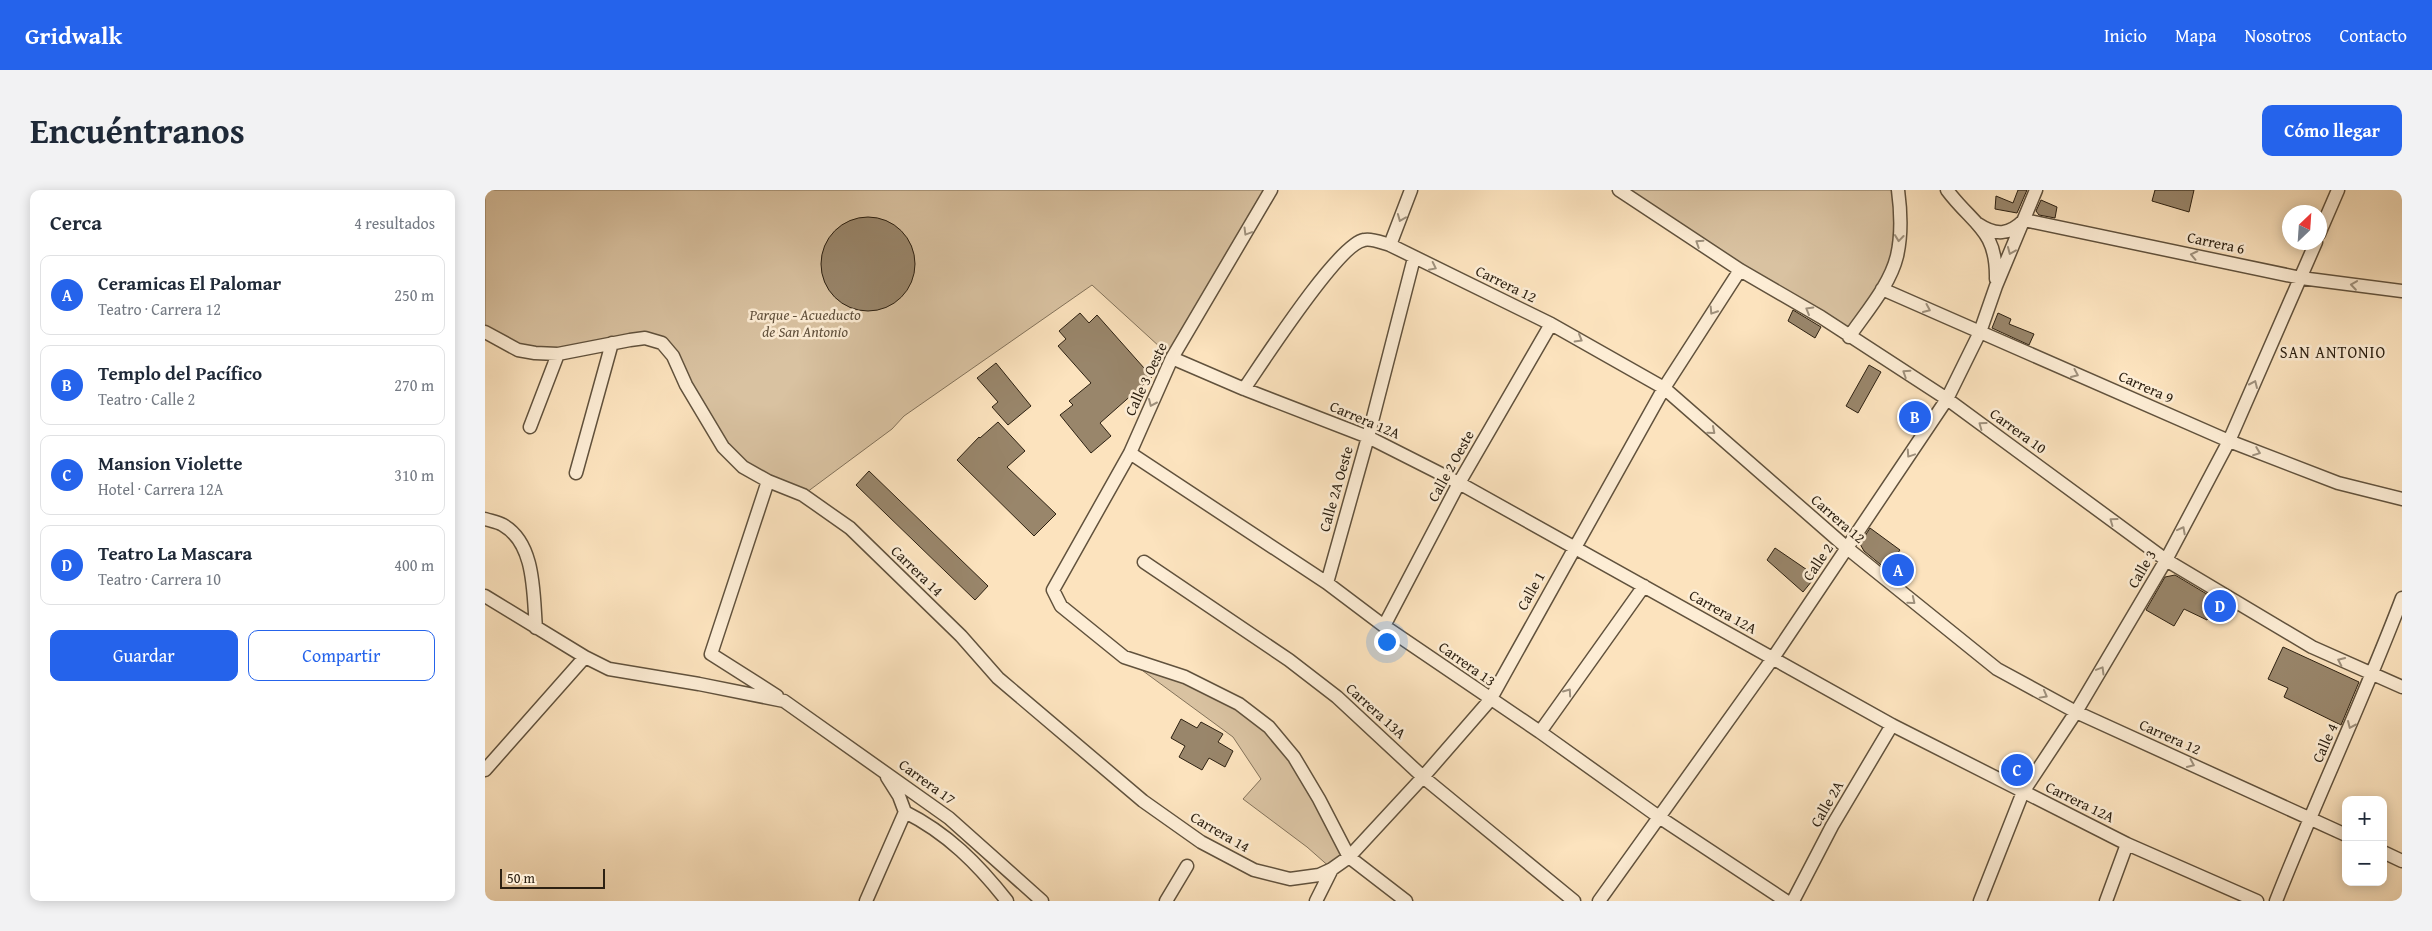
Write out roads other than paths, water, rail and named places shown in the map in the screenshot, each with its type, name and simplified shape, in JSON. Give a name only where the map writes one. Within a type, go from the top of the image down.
[{"type":"street","name":"Calle 3 Oeste","points":[[1271,190],[1172,358],[1130,453],[1055,585],[1055,595],[1061,606],[1124,657],[1185,677],[1239,704],[1269,727],[1294,758],[1319,799],[1349,857]]},
{"type":"street","points":[[1390,245],[1411,190]]},
{"type":"street","name":"Carrera 10","points":[[1619,190],[1740,270],[1821,317],[1947,399],[2166,560],[2312,647],[2402,687]]},
{"type":"street","points":[[1849,337],[1882,289],[1897,257],[1901,219],[1898,190]]},
{"type":"street","points":[[1947,190],[1978,224],[1994,249],[1996,286]]},
{"type":"street","name":"Calle 2","points":[[1599,901],[1773,658],[1947,399],[1980,332],[1996,286],[2036,190]]},
{"type":"street","points":[[2327,215],[2338,190]]},
{"type":"street","points":[[1978,224],[1989,232],[2002,234],[2015,230],[2024,220]]},
{"type":"street","name":"Carrera 6","points":[[2024,220],[2301,278],[2402,292]]},
{"type":"street","name":"Carrera 12","points":[[1244,389],[1332,268],[1354,244],[1363,240],[1372,240],[1390,245],[1551,324],[1664,388],[1847,548],[1997,668],[2076,712],[2342,833]]},
{"type":"street","name":"Calle 3","points":[[1980,901],[2023,792],[2076,712],[2166,560],[2229,441],[2313,250]]},
{"type":"street","name":"Calle 2A Oeste","points":[[1327,583],[1414,258]]},
{"type":"street","name":"Calle 1","points":[[1316,901],[1332,869],[1349,857],[1423,777],[1490,700],[1664,388],[1740,270]]},
{"type":"street","name":"Carrera 9","points":[[1882,289],[2229,441],[2338,483],[2402,499]]},
{"type":"street","name":"Calle 2 Oeste","points":[[1384,626],[1459,483],[1551,324]]},
{"type":"street","name":"Carrera 14","points":[[485,332],[518,350],[558,354],[611,342],[645,338],[662,343],[673,356],[686,385],[723,447],[743,467],[768,481],[803,495],[850,528],[961,636],[998,678],[1143,801],[1201,842],[1254,870],[1291,879],[1319,875],[1332,869]]},
{"type":"street","points":[[577,473],[611,342]]},
{"type":"street","points":[[531,427],[558,354]]},
{"type":"street","name":"Carrera 12A","points":[[1172,358],[1244,389],[1367,437],[1459,483],[1892,725],[2127,844],[2257,901]]},
{"type":"street","name":"Carrera 13","points":[[1130,453],[1327,583],[1384,626],[1490,700],[1540,732],[1659,817],[1786,901]]},
{"type":"street","name":"Carrera 17","points":[[768,481],[711,654],[784,700],[949,818],[1042,901]]},
{"type":"street","points":[[485,519],[503,525],[521,541],[531,573],[536,628]]},
{"type":"street","name":"Carrera 13A","points":[[1144,562],[1289,660],[1316,681],[1373,729],[1423,777],[1574,901]]},
{"type":"street","points":[[1540,732],[1643,586]]},
{"type":"street","name":"Carrera 17","points":[[485,596],[585,657],[609,669],[784,700]]},
{"type":"street","name":"Calle 4","points":[[2276,901],[2309,818],[2373,675],[2402,598]]},
{"type":"street","points":[[485,770],[585,657]]},
{"type":"street","name":"Calle 2A","points":[[1793,901],[1832,826],[1892,725]]},
{"type":"street","points":[[883,771],[899,796],[905,812],[927,823],[957,846],[986,874],[1007,901]]},
{"type":"street","points":[[866,901],[905,812]]},
{"type":"street","points":[[2106,901],[2127,844]]},
{"type":"street","points":[[2387,854],[2402,861]]},
{"type":"street","points":[[1349,857],[1406,901]]},
{"type":"street","points":[[1166,901],[1187,866]]},
{"type":"place","name":"Templo del Pacífico","points":[[1915,417]]},
{"type":"place","name":"Ceramicas El Palomar","points":[[1898,570]]},
{"type":"place","name":"Teatro La Mascara","points":[[2220,606]]},
{"type":"place","name":"Mansion Violette","points":[[2017,770]]},
{"type":"district","name":"SAN ANTONIO","points":[[2333,352]]},
{"type":"park label","name":"Parque - Acueducto de San Antonio","points":[[805,324]]}]
